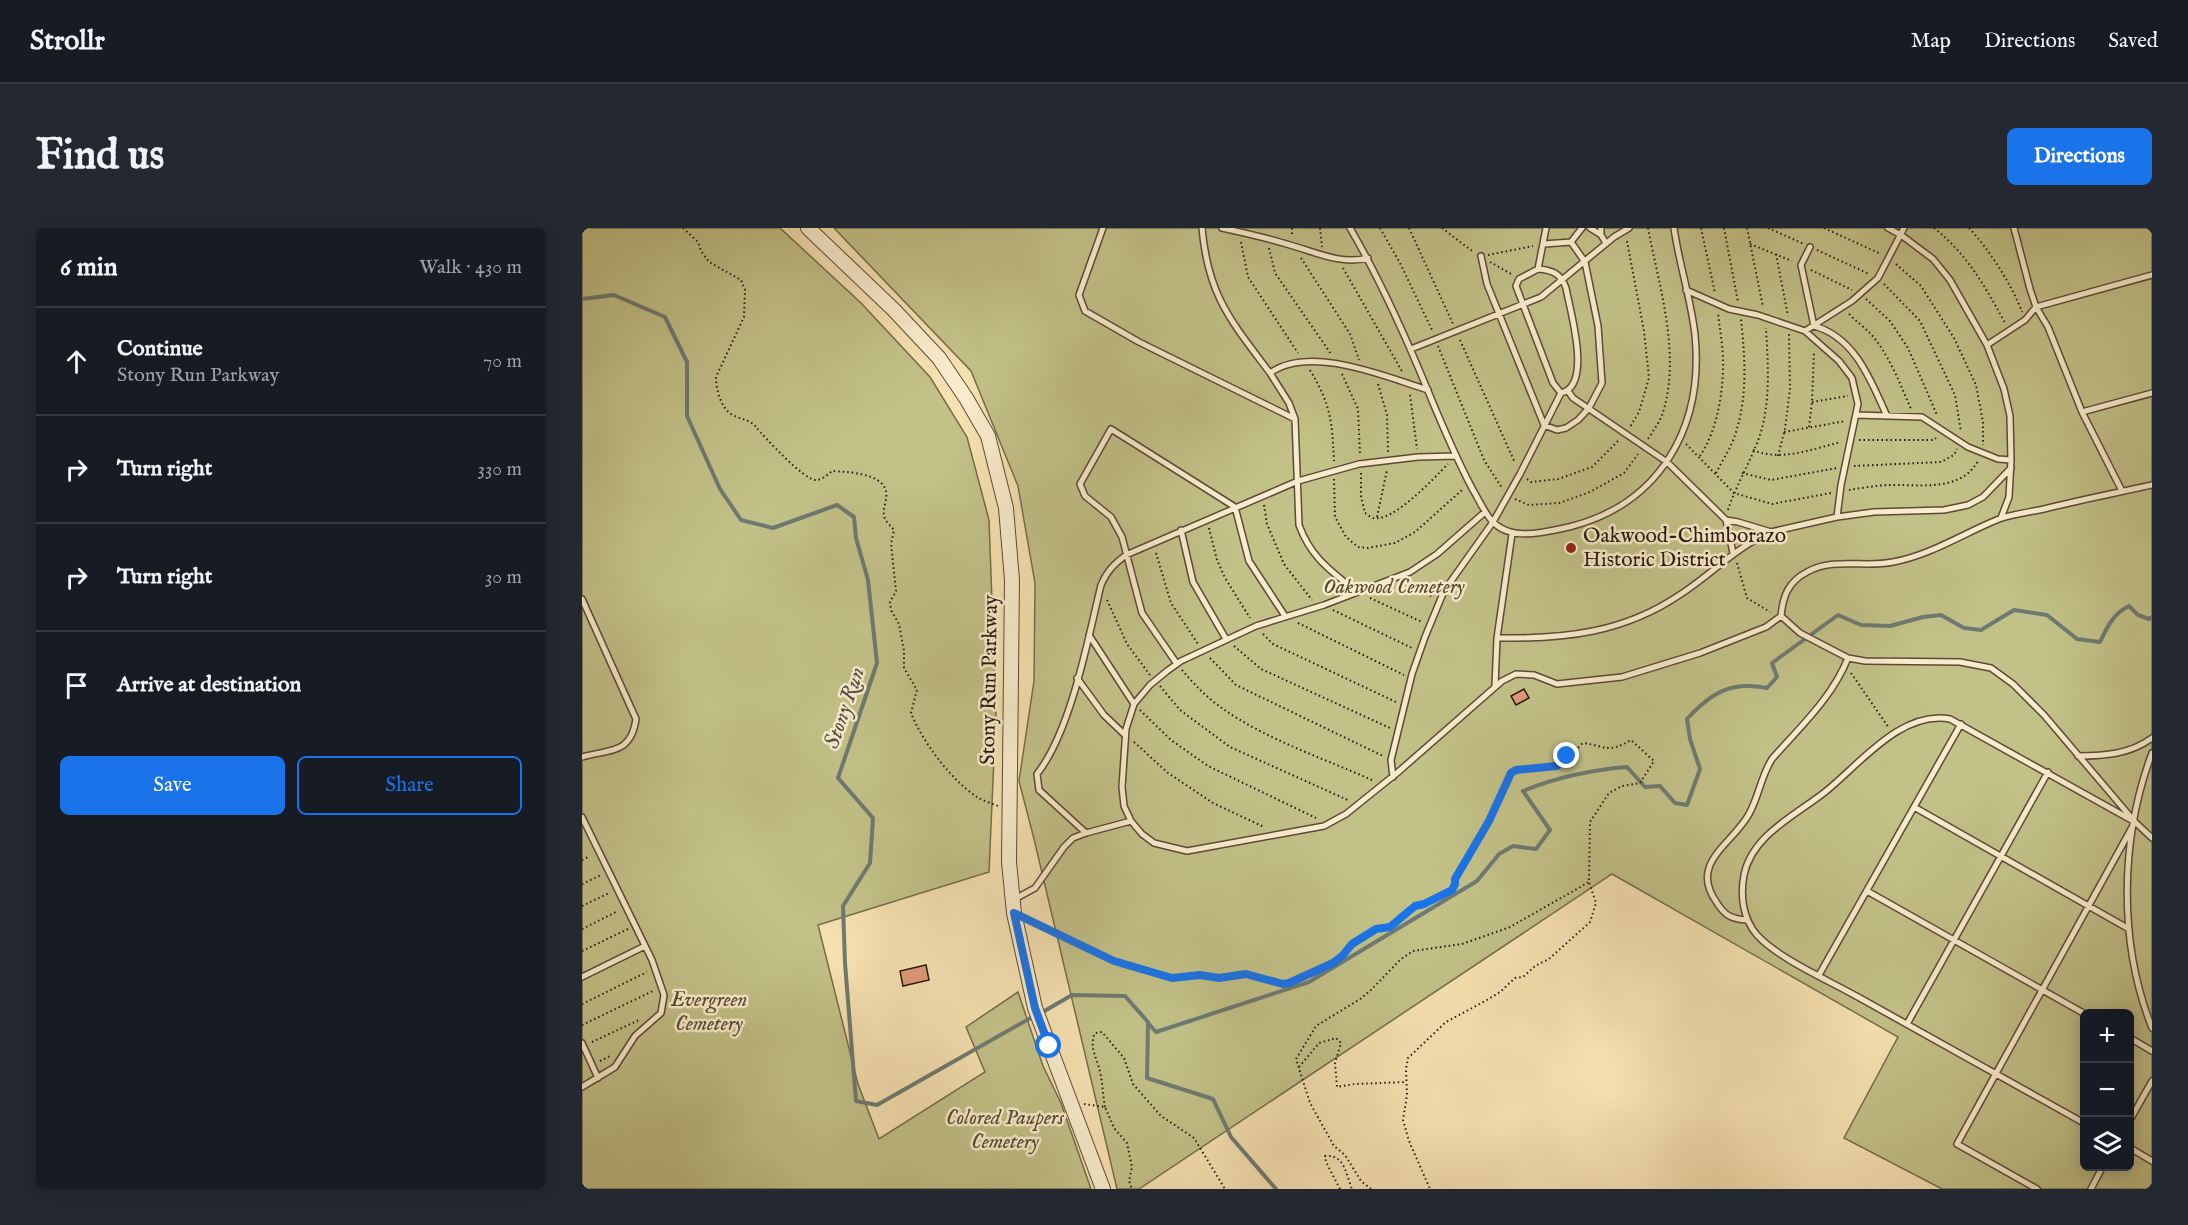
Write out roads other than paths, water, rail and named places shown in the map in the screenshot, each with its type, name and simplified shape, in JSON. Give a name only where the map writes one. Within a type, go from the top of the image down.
[{"type":"street","name":"Stony Run Parkway","points":[[807,228],[894,310],[939,358],[988,436],[1006,508],[1012,580],[1009,862],[1013,906],[1035,1008],[1103,1189]]},
{"type":"lane","points":[[1103,228],[1079,295],[1085,311],[1139,342],[1294,419]]},
{"type":"lane","points":[[1202,228],[1206,260],[1218,298],[1233,324],[1270,373],[1288,403],[1294,419],[1299,525],[1305,541],[1316,559],[1357,592]]},
{"type":"lane","points":[[1222,228],[1267,238],[1324,256],[1359,261],[1368,258]]},
{"type":"lane","points":[[1350,228],[1382,284],[1469,483],[1493,522],[1512,534],[1534,533],[1566,527],[1602,516],[1645,488],[1667,462],[1689,419],[1695,393],[1695,334],[1674,228]]},
{"type":"lane","points":[[1538,268],[1546,228]]},
{"type":"lane","points":[[1544,244],[1571,242],[1582,228]]},
{"type":"lane","points":[[1590,228],[1602,236]]},
{"type":"lane","points":[[1601,228],[1606,243]]},
{"type":"lane","points":[[1888,228],[1933,259],[1950,280],[1987,345],[2004,389],[2010,416],[2009,497],[2001,518]]},
{"type":"lane","points":[[1805,331],[1861,294],[1878,278],[1904,228]]},
{"type":"lane","points":[[2014,228],[2036,307],[2048,327],[2082,411],[2122,492]]},
{"type":"lane","points":[[1411,349],[1541,297],[1626,229]]},
{"type":"lane","points":[[1481,256],[1487,284],[1544,425],[1557,430],[1566,428],[1578,420],[1589,408],[1602,383],[1598,326],[1585,262],[1571,242]]},
{"type":"lane","points":[[1810,247],[1801,265],[1814,326]]},
{"type":"lane","points":[[1393,777],[1391,760],[1404,706],[1420,651],[1444,591],[1493,522],[1544,425],[1564,392],[1575,383],[1578,375],[1576,342],[1563,280],[1548,269],[1538,268],[1523,276],[1517,281],[1516,286],[1552,384],[1564,392],[1589,408],[1667,462],[1726,520],[1734,555]]},
{"type":"lane","points":[[1987,345],[2025,320],[2036,307],[2152,275]]},
{"type":"lane","points":[[1686,290],[1717,304],[1805,331],[1839,361],[1852,378],[1858,404],[1841,485],[1837,517]]},
{"type":"lane","points":[[1814,326],[1824,328],[1837,337],[1858,358],[1887,416]]},
{"type":"lane","points":[[1270,373],[1284,365],[1305,362],[1338,364],[1428,390]]},
{"type":"lane","points":[[2082,411],[2152,393]]},
{"type":"lane","points":[[1855,417],[1922,417],[1968,447],[1998,459],[2011,460]]},
{"type":"lane","points":[[1177,664],[1142,613],[1122,537],[1111,518],[1085,496],[1080,484],[1111,429],[1235,507],[1249,561],[1285,616]]},
{"type":"lane","points":[[1086,833],[1039,790],[1037,774],[1050,757],[1058,738],[1077,678],[1101,585],[1107,571],[1126,555],[1298,481],[1361,464],[1418,457],[1456,456]]},
{"type":"lane","points":[[1497,638],[1570,636],[1631,620],[1682,594],[1771,531],[1874,512],[1944,510],[1968,505],[1983,497],[2011,468]]},
{"type":"lane","points":[[1781,616],[1782,600],[1786,590],[1810,570],[1840,564],[1893,563],[1931,550],[2001,518],[2152,485]]},
{"type":"lane","points":[[1485,512],[1437,554],[1410,572],[1324,605],[1256,626],[1177,664],[1155,681],[1134,704],[1125,735],[1122,787],[1124,806],[1131,821],[1142,834],[1155,843],[1187,851],[1328,824],[1358,805],[1393,777],[1495,686],[1516,674],[1534,675],[1557,684],[1622,677],[1700,653],[1766,627],[1781,616]]},
{"type":"lane","points":[[1726,520],[1771,531]]},
{"type":"lane","points":[[1181,530],[1193,582],[1226,639]]},
{"type":"lane","points":[[1495,686],[1497,638],[1512,534]]},
{"type":"lane","points":[[582,599],[636,719],[631,737],[622,747],[609,753],[582,757]]},
{"type":"lane","points":[[1781,616],[1800,633],[1848,658],[1865,661],[1960,662],[1991,668],[2021,692],[2135,822],[2152,837]]},
{"type":"lane","points":[[1089,635],[1134,704]]},
{"type":"lane","points":[[1747,920],[1733,919],[1726,915],[1713,898],[1707,883],[1710,865],[1714,856],[1748,817],[1772,759],[1832,692],[1848,658]]},
{"type":"lane","points":[[1077,678],[1104,715],[1125,735]]},
{"type":"lane","points":[[2080,1120],[1774,950],[1758,935],[1747,920],[1743,896],[1744,874],[1755,848],[1767,835],[1836,783],[1893,734],[1932,719],[1943,718],[1960,724],[2135,822]]},
{"type":"lane","points":[[1819,975],[1960,724]]},
{"type":"lane","points":[[2078,756],[2113,754],[2129,750],[2152,738]]},
{"type":"lane","points":[[2152,753],[2144,774],[2135,822],[2126,908],[2142,1002],[2152,1028]]},
{"type":"lane","points":[[1907,1024],[2048,772]]},
{"type":"lane","points":[[1914,807],[2129,929]]},
{"type":"lane","points":[[582,817],[645,946],[655,969],[664,1003],[661,1012],[640,1030],[615,1067],[582,1087]]},
{"type":"lane","points":[[1013,906],[1035,888],[1073,838],[1131,821]]},
{"type":"lane","points":[[2037,1189],[1957,1144],[2135,822]]},
{"type":"lane","points":[[1867,891],[2080,1011]]},
{"type":"lane","points":[[582,977],[645,946]]},
{"type":"lane","points":[[2134,1040],[2152,1051]]},
{"type":"lane","points":[[583,1045],[598,1078]]},
{"type":"lane","points":[[2132,1117],[2152,1081]]},
{"type":"lane","points":[[2134,1150],[2152,1161]]},
{"type":"lane","points":[[2091,1189],[2101,1171]]},
{"type":"waterway","name":"Stony Run","points":[[582,299],[614,295],[665,317],[687,362],[687,416],[720,489],[741,520],[773,528],[837,505],[854,517],[856,538],[868,580],[877,663],[838,778],[873,818],[870,863],[843,906],[856,1101],[877,1105],[1034,1016]]},
{"type":"waterway","points":[[1148,1023],[1156,1032],[1309,982],[1477,881],[1499,854],[1513,846],[1536,849],[1550,830],[1523,791],[1574,775],[1627,767],[1645,787],[1660,786],[1675,803],[1687,805],[1700,769],[1690,739],[1687,719],[1704,702],[1722,691],[1742,686],[1767,688],[1777,677],[1772,663],[1838,615],[1861,625],[1890,626],[1923,617],[1941,615],[1964,628],[1981,630],[2014,610],[2047,615],[2077,639],[2100,642],[2115,617],[2129,606],[2138,615],[2149,619],[2152,617]]},
{"type":"waterway","points":[[1041,1013],[1072,995],[1125,996],[1148,1022],[1147,1078],[1213,1099],[1231,1137],[1276,1189]]},
{"type":"place","name":"Oakwood-Chimborazo Historic District","points":[[1571,548]]},
{"type":"park label","name":"Oakwood Cemetery","points":[[1394,587]]},
{"type":"park label","name":"Evergreen Cemetery","points":[[709,1012]]},
{"type":"park label","name":"Colored Paupers Cemetery","points":[[1005,1130]]}]
